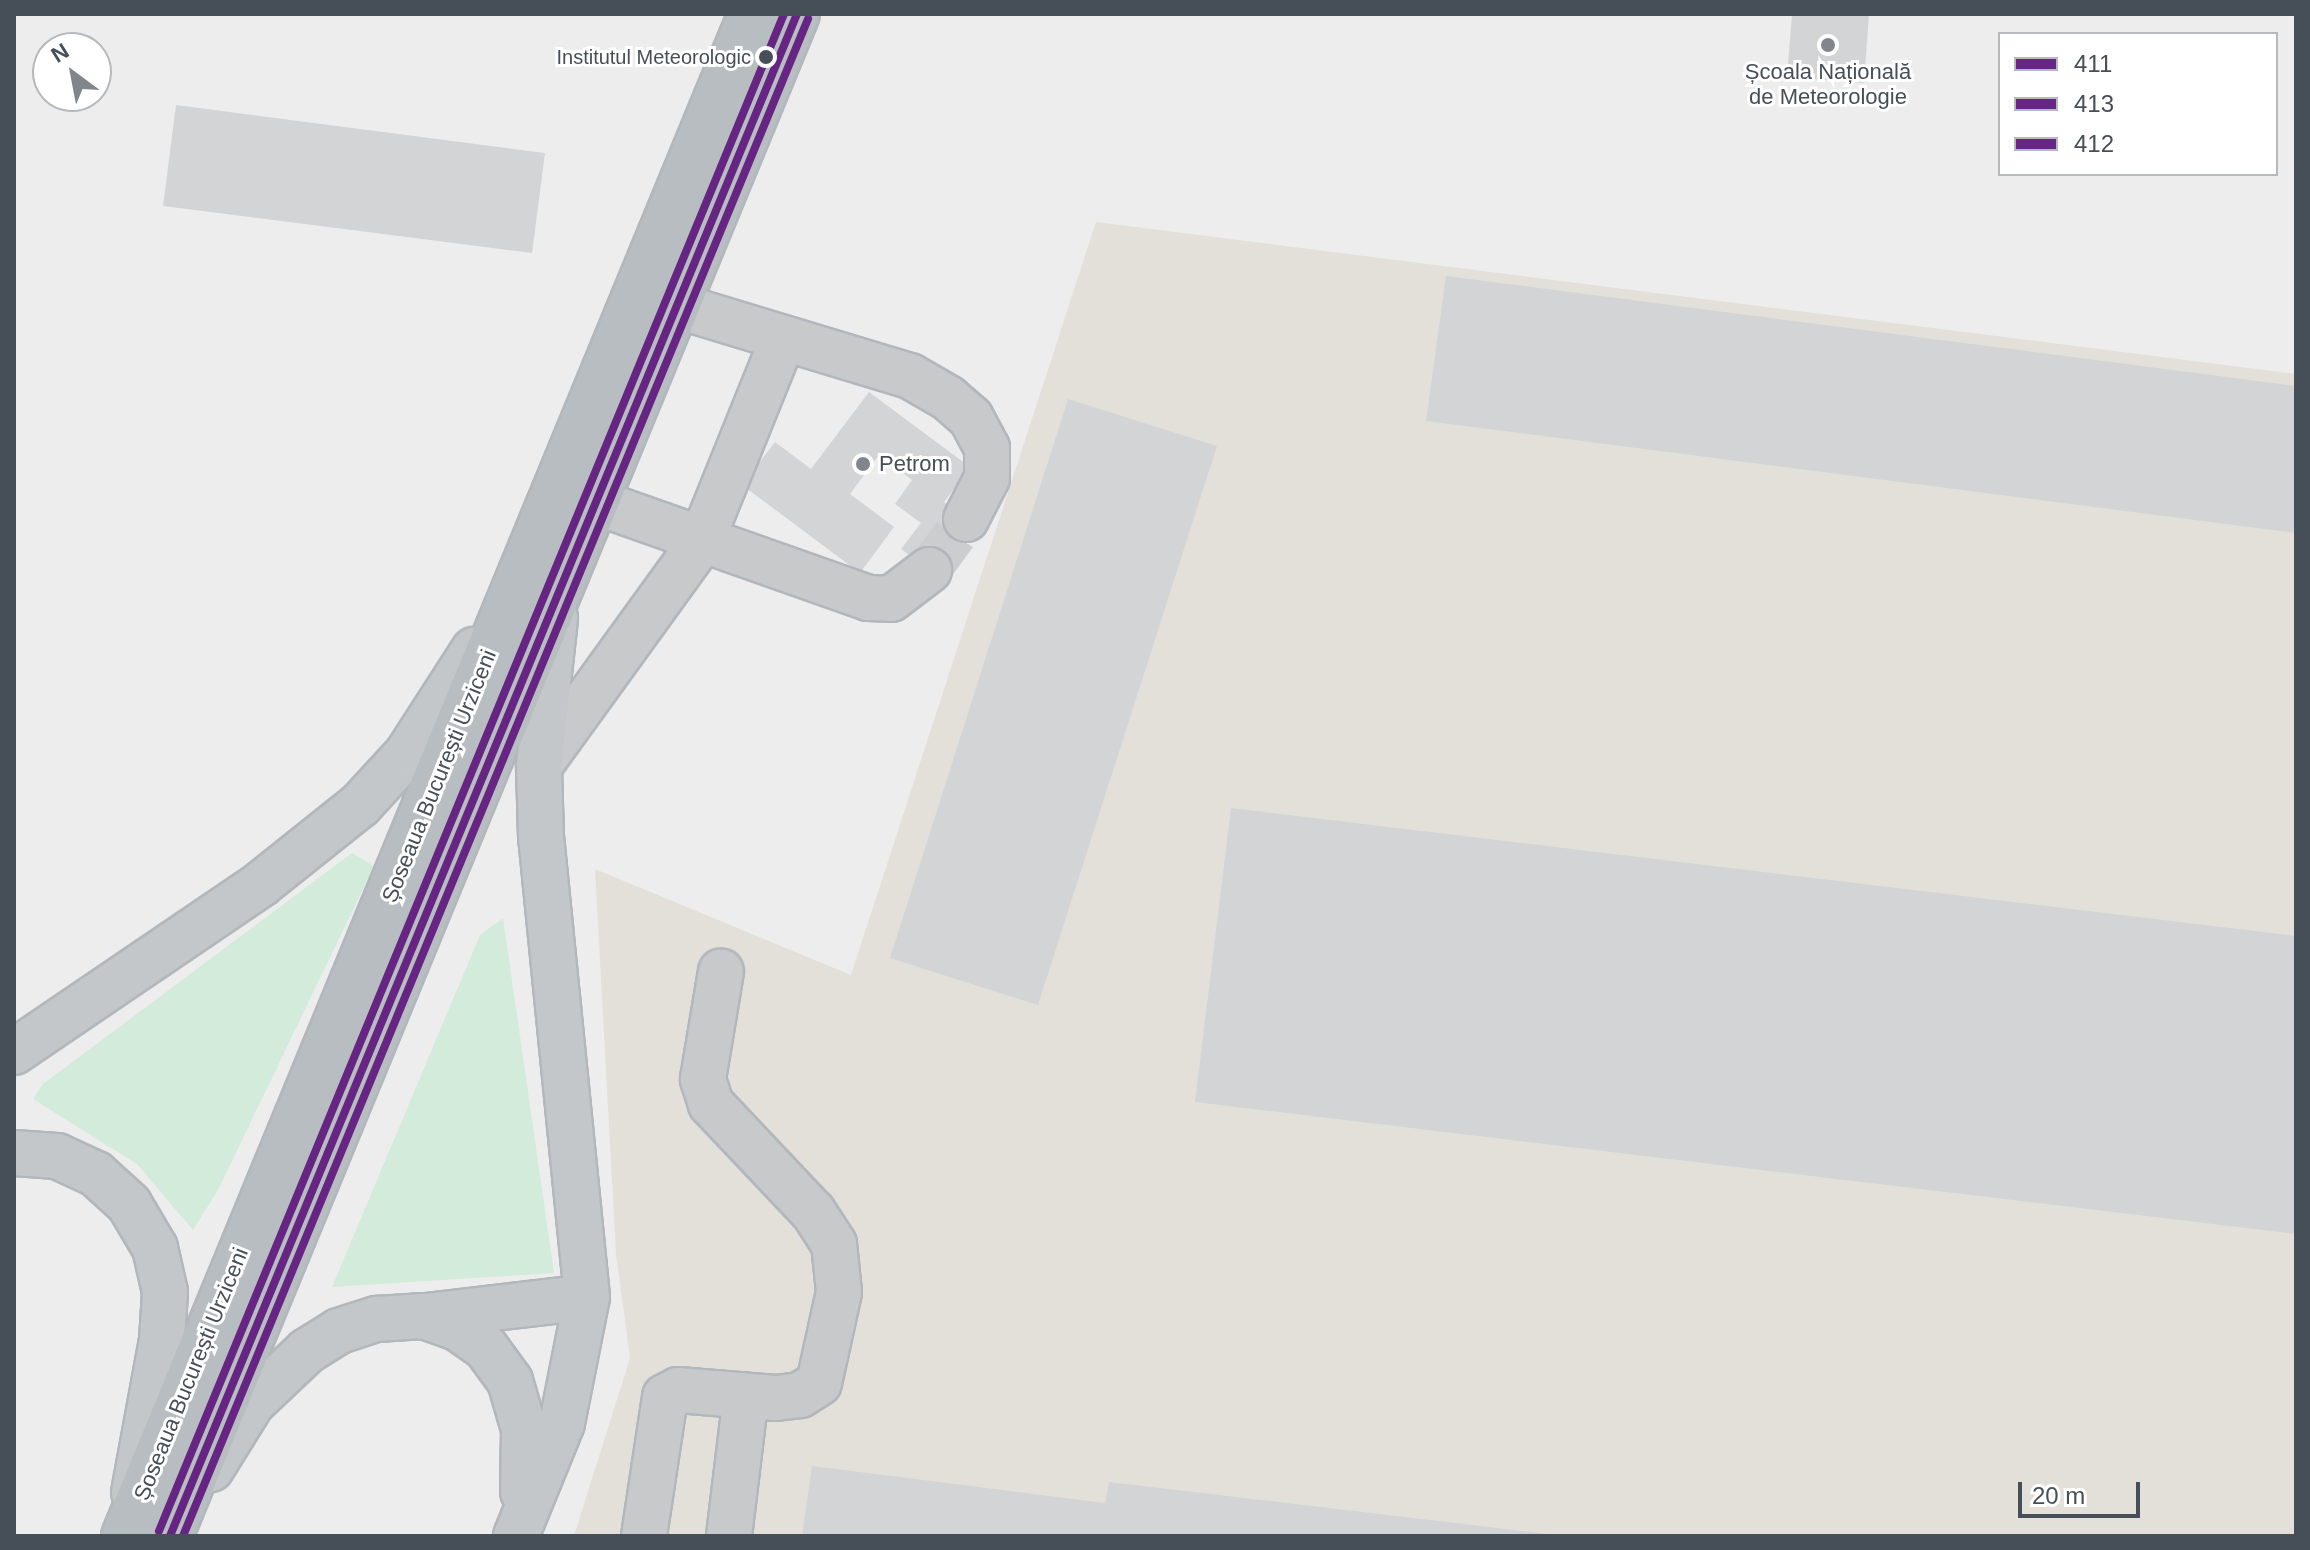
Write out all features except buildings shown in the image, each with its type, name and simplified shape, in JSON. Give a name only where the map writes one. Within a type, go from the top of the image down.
[{"type":"highway","name":"Șoseaua București Urziceni","points":[[126,1529],[751,14]]},
{"type":"highway","name":"Șoseaua București Urziceni","points":[[174,1525],[797,14]]},
{"type":"main road","points":[[519,1525],[562,1423],[587,1297],[566,1123],[539,766],[559,588]]},
{"type":"main road","points":[[14,1052],[261,884],[360,805],[407,754],[516,589]]},
{"type":"main road","points":[[14,1153],[57,1156],[96,1174],[129,1204],[155,1248],[165,1292],[162,1340],[126,1529]]},
{"type":"main road","points":[[174,1525],[252,1403],[307,1351],[339,1331],[377,1319],[587,1297]]},
{"type":"main road","points":[[424,1316],[459,1329],[486,1348],[510,1381],[524,1429],[519,1525]]},
{"type":"lane","points":[[678,306],[910,376],[971,418],[987,448],[987,478],[966,519]]},
{"type":"lane","points":[[539,766],[701,542],[783,339]]},
{"type":"lane","points":[[596,502],[701,542],[868,598],[891,599],[929,570]]},
{"type":"lane","points":[[644,1536],[665,1397],[678,1390],[746,1396],[800,1395],[819,1383],[839,1292],[834,1244],[813,1212],[711,1104],[703,1079],[721,971]]},
{"type":"lane","points":[[729,1536],[746,1396]]},
{"type":"shaded area","points":[[1096,222],[2296,374],[2296,1536],[574,1536],[630,1358],[616,1254],[595,869],[851,975]]},
{"type":"green space","points":[[352,853],[374,866],[218,1190],[193,1230],[137,1164],[33,1099],[43,1084]]},
{"type":"green space","points":[[503,918],[554,1273],[332,1287],[480,935]]},
{"type":"tunnel","points":[[929,570],[966,519]]},
{"type":"transit line","name":"412","points":[[159,1531],[784,14]]},
{"type":"transit line","name":"411","points":[[170,1536],[797,14]]},
{"type":"transit line","name":"413","points":[[183,1536],[808,19]]},
{"type":"place","name":"Școala Națională de Meteorologie","points":[[1828,45]]},
{"type":"place","name":"Institutul Meteorologic","points":[[766,57]]},
{"type":"place","name":"Petrom","points":[[863,464]]}]
